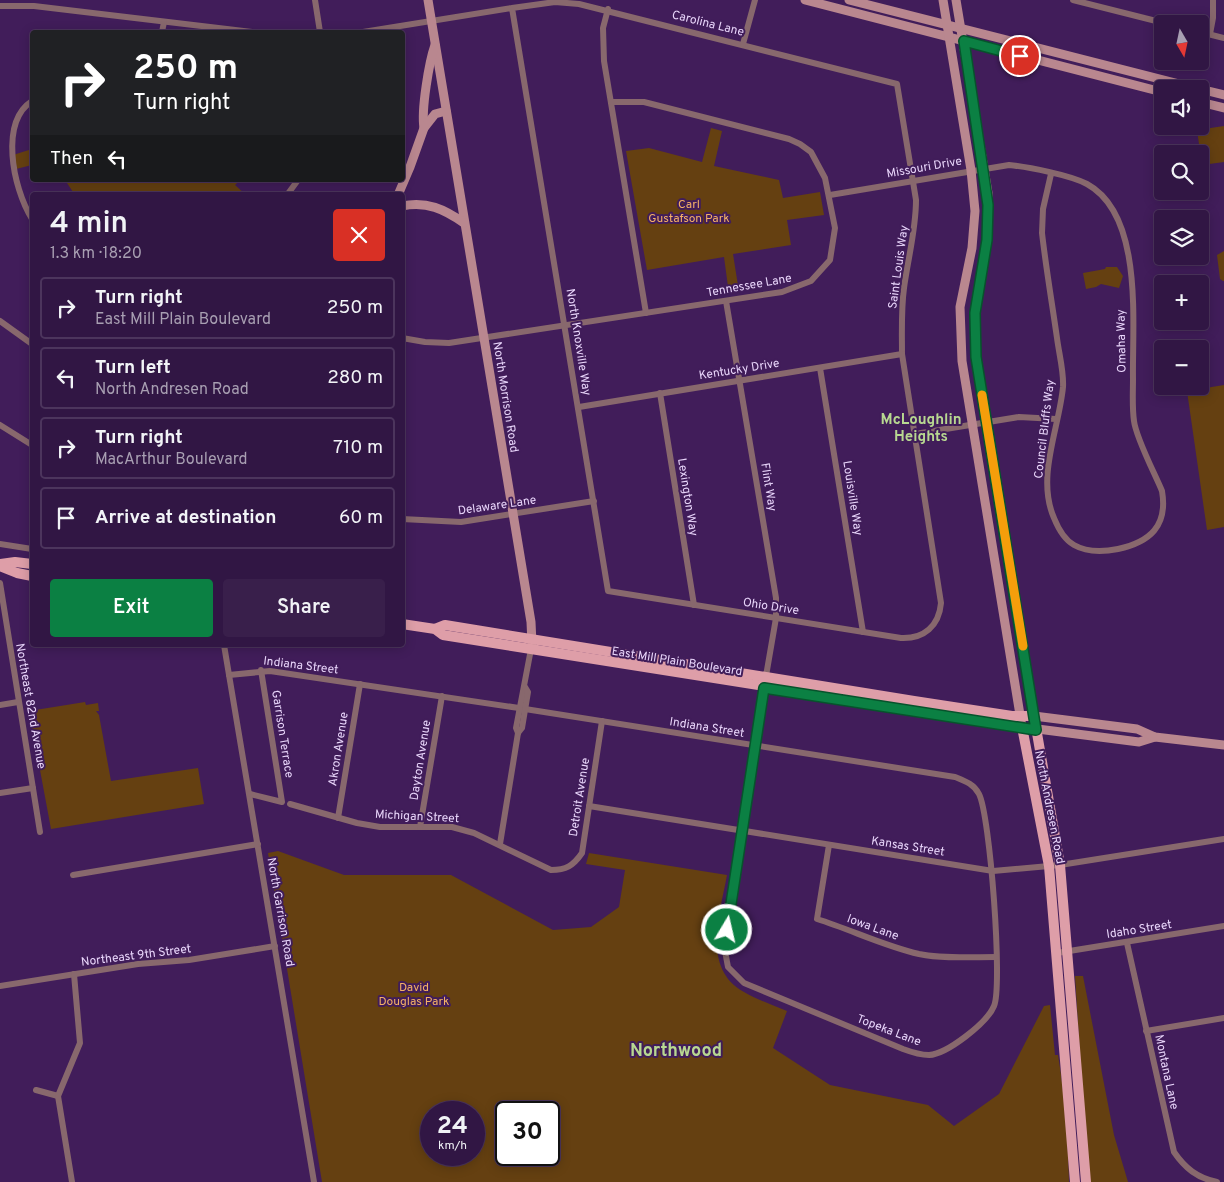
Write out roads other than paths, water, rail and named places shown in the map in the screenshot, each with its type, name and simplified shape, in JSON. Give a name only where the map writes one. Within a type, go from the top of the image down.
[{"type":"main road","points":[[0,565],[15,562],[30,564]]},
{"type":"main road","points":[[0,565],[17,574],[30,576]]},
{"type":"main road","name":"East Mill Plain Boulevard","points":[[405,624],[434,629],[443,635],[532,644],[766,676],[1020,716],[1034,716]]},
{"type":"main road","name":"East Mill Plain Boulevard","points":[[532,644],[764,688],[1022,727]]},
{"type":"main road","name":"North Andresen Road","points":[[1034,716],[1060,865],[1069,952],[1086,1182]]},
{"type":"main road","name":"North Andresen Road","points":[[1022,727],[1049,866],[1075,1182]]},
{"type":"street","points":[[315,0],[320,30]]},
{"type":"street","name":"North Morrison Road","points":[[428,0],[513,515],[532,644],[525,687],[528,692],[522,709],[522,728],[518,733],[500,844]]},
{"type":"street","points":[[743,44],[755,0]]},
{"type":"street","points":[[804,0],[1154,90]]},
{"type":"street","points":[[849,0],[1164,80]]},
{"type":"street","name":"North Andresen Road","points":[[943,0],[971,170],[975,212],[974,234],[960,306],[959,336],[1022,727]]},
{"type":"street","name":"North Andresen Road","points":[[956,0],[985,168],[989,216],[985,254],[977,295],[974,337],[986,423],[1034,716]]},
{"type":"street","points":[[1073,0],[1154,20]]},
{"type":"street","points":[[1212,0],[1213,18],[1210,34],[1224,38]]},
{"type":"street","name":"Carolina Lane","points":[[376,30],[554,2],[579,4],[897,84]]},
{"type":"street","points":[[0,6],[35,3],[164,22],[234,30]]},
{"type":"street","name":"North Knoxville Way","points":[[512,8],[608,591]]},
{"type":"street","points":[[608,10],[603,28],[603,45],[646,313]]},
{"type":"street","points":[[162,30],[164,22]]},
{"type":"street","points":[[424,128],[422,117],[430,58],[435,44]]},
{"type":"street","name":"Saint Louis Way","points":[[897,84],[914,180],[916,219],[904,288],[901,319],[902,354],[941,603],[940,613],[930,630]]},
{"type":"street","points":[[1209,91],[1224,95]]},
{"type":"street","points":[[30,102],[18,109],[10,121],[5,145],[14,183],[30,215]]},
{"type":"street","name":"Tennessee Lane","points":[[405,339],[449,343],[726,301],[799,287],[811,281],[830,260],[834,246],[835,228],[830,195],[826,178],[811,152],[789,139],[644,102],[612,102]]},
{"type":"street","points":[[1209,104],[1224,108]]},
{"type":"street","points":[[405,179],[424,128],[435,114],[446,111]]},
{"type":"street","name":"Missouri Drive","points":[[830,195],[985,168],[1025,167],[1051,174]]},
{"type":"street","name":"Council Bluffs Way","points":[[1051,174],[1043,209],[1042,233],[1062,379],[1048,484],[1049,502],[1059,530],[1073,545],[1089,551],[1104,552],[1130,547],[1147,540]]},
{"type":"street","name":"Omaha Way","points":[[1051,174],[1086,184],[1102,195],[1112,207],[1123,233],[1132,288],[1134,422],[1162,492],[1164,502],[1163,517],[1147,540]]},
{"type":"street","points":[[405,206],[419,204],[434,206],[464,223]]},
{"type":"street","name":"Flint Way","points":[[726,301],[776,598],[776,618],[766,676]]},
{"type":"street","points":[[0,321],[30,343]]},
{"type":"street","name":"Kentucky Drive","points":[[578,407],[902,354]]},
{"type":"street","name":"Louisville Way","points":[[820,368],[863,632]]},
{"type":"street","name":"Lexington Way","points":[[660,393],[694,605]]},
{"type":"street","points":[[915,434],[1019,417],[1056,419]]},
{"type":"street","points":[[0,425],[30,444]]},
{"type":"street","name":"Delaware Lane","points":[[405,519],[461,522],[594,501]]},
{"type":"street","points":[[0,544],[30,548]]},
{"type":"street","name":"Northeast 82nd Avenue","points":[[0,583],[3,623],[40,832]]},
{"type":"street","name":"Ohio Drive","points":[[608,591],[911,638],[930,630]]},
{"type":"street","name":"North Garrison Road","points":[[224,647],[314,1182]]},
{"type":"street","name":"Indiana Street","points":[[229,675],[261,670],[442,696],[955,777],[972,785]]},
{"type":"street","name":"Garrison Terrace","points":[[250,794],[282,802],[261,670]]},
{"type":"street","name":"Akron Avenue","points":[[338,818],[360,684]]},
{"type":"street","points":[[742,831],[764,688]]},
{"type":"street","name":"Dayton Avenue","points":[[420,827],[442,696]]},
{"type":"street","points":[[0,705],[18,702]]},
{"type":"street","name":"East Mill Plain Boulevard","points":[[1034,716],[1137,729],[1155,737],[1224,745]]},
{"type":"street","name":"Detroit Avenue","points":[[566,870],[582,854],[602,721]]},
{"type":"street","name":"East Mill Plain Boulevard","points":[[1022,727],[1139,742],[1155,737]]},
{"type":"street","name":"Topeka Lane","points":[[742,831],[724,946],[728,967],[744,983],[903,1049],[928,1055],[941,1052],[977,1027],[988,1016],[995,1005],[996,957],[993,871],[980,795],[972,785]]},
{"type":"street","points":[[0,793],[33,788]]},
{"type":"street","name":"Michigan Street","points":[[290,804],[338,818],[380,827],[452,827],[474,833],[500,844],[551,870],[566,870]]},
{"type":"street","name":"Kansas Street","points":[[589,806],[993,871],[1060,865],[1224,839]]},
{"type":"street","points":[[73,874],[258,844]]},
{"type":"street","name":"Iowa Lane","points":[[828,845],[817,919],[871,940],[921,954],[947,957],[996,957]]},
{"type":"street","name":"Idaho Street","points":[[1057,953],[1224,926]]},
{"type":"street","name":"Montana Lane","points":[[1127,943],[1174,1152],[1191,1172],[1202,1178],[1217,1182]]},
{"type":"street","name":"Northeast 9th Street","points":[[0,986],[275,946]]},
{"type":"street","points":[[72,1182],[58,1096],[80,1043],[74,974]]},
{"type":"street","points":[[1146,1031],[1224,1018]]},
{"type":"street","points":[[36,1090],[58,1096]]},
{"type":"district","name":"McLoughlin Heights","points":[[921,428]]},
{"type":"district","name":"Northwood","points":[[676,1050]]},
{"type":"park label","name":"Carl Gustafson Park","points":[[689,211]]},
{"type":"park label","name":"David Douglas Park","points":[[414,994]]}]
